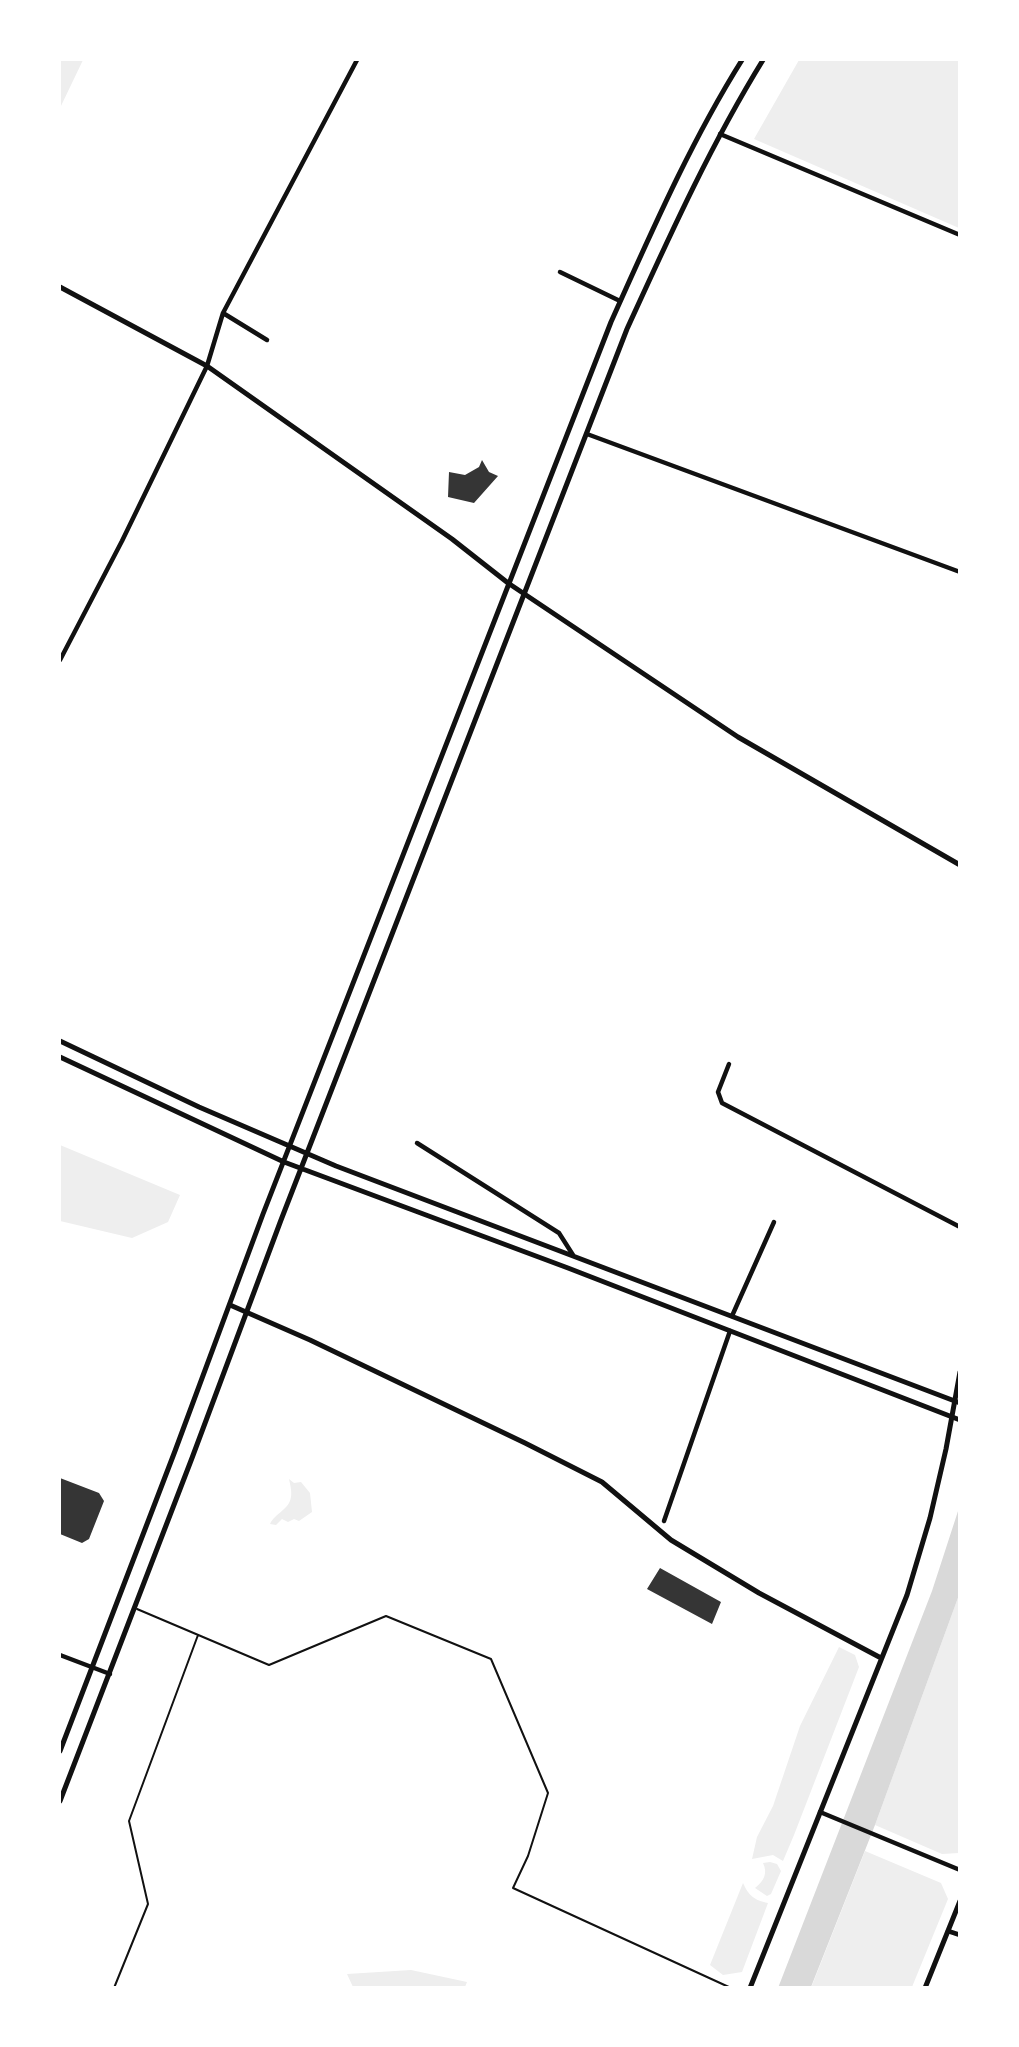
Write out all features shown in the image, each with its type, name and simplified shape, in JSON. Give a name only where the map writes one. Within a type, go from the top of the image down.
[{"type":"main road","points":[[60,1751],[284,1162],[620,301],[676,178],[713,107],[742,60]]},
{"type":"main road","points":[[60,1801],[307,1153],[627,329],[692,186],[763,60]]},
{"type":"main road","points":[[60,287],[207,366],[452,539],[508,583],[738,737],[960,865]]},
{"type":"main road","points":[[60,1041],[290,1147],[957,1402]]},
{"type":"main road","points":[[60,1058],[301,1169],[960,1420]]},
{"type":"main road","points":[[230,1305],[525,1443],[602,1482],[671,1540],[760,1593],[881,1658]]},
{"type":"main road","points":[[750,1987],[907,1595],[930,1518],[951,1416],[957,1402],[960,1372]]},
{"type":"main road","points":[[925,1987],[960,1901]]},
{"type":"street","points":[[60,660],[122,541],[207,366],[223,313],[357,60]]},
{"type":"street","points":[[720,133],[960,236]]},
{"type":"street","points":[[560,272],[620,301]]},
{"type":"street","points":[[223,313],[267,340]]},
{"type":"street","points":[[587,434],[960,572]]},
{"type":"street","points":[[729,1064],[718,1092],[722,1103],[960,1227]]},
{"type":"street","points":[[417,1143],[559,1233],[573,1255]]},
{"type":"street","points":[[732,1316],[774,1222]]},
{"type":"street","points":[[664,1521],[730,1331]]},
{"type":"street","points":[[60,1655],[110,1674]]},
{"type":"street","points":[[820,1812],[960,1871]]},
{"type":"street","points":[[948,1931],[960,1935]]},
{"type":"lane","points":[[134,1608],[269,1665],[386,1616],[491,1660],[548,1793],[528,1856],[513,1888],[731,1987]]},
{"type":"lane","points":[[114,1987],[148,1904],[129,1821],[199,1635]]},
{"type":"shaded area","points":[[60,60],[83,60],[60,108]]},
{"type":"shaded area","points":[[799,60],[959,60],[959,228],[754,139]]},
{"type":"shaded area","points":[[60,1145],[180,1195],[168,1222],[132,1238],[60,1221]]},
{"type":"shaded area","points":[[289,1479],[294,1483],[301,1482],[310,1493],[312,1512],[299,1521],[294,1519],[288,1522],[282,1519],[276,1525],[270,1524],[290,1501]]},
{"type":"shaded area","points":[[959,1508],[959,1595],[875,1825],[811,1987],[778,1988],[932,1591]]},
{"type":"shaded area","points":[[959,1595],[959,1853],[942,1854],[875,1825]]},
{"type":"shaded area","points":[[839,1647],[855,1655],[859,1667],[794,1835],[783,1861],[773,1855],[752,1859],[757,1837],[773,1806],[800,1726]]},
{"type":"shaded area","points":[[865,1851],[941,1883],[948,1899],[912,1987],[811,1988]]},
{"type":"shaded area","points":[[763,1863],[777,1864],[781,1871],[771,1894],[767,1896],[755,1888],[764,1877]]},
{"type":"shaded area","points":[[743,1883],[752,1897],[768,1903],[742,1972],[723,1975],[710,1965]]},
{"type":"shaded area","points":[[411,1970],[467,1982],[465,1987],[353,1987],[347,1974]]},
{"type":"building","points":[[482,460],[489,472],[498,476],[474,503],[448,497],[449,472],[465,475],[479,467]]},
{"type":"building","points":[[60,1478],[99,1493],[104,1501],[89,1539],[82,1543],[60,1534]]},
{"type":"building","points":[[660,1568],[721,1602],[712,1624],[647,1589]]}]
